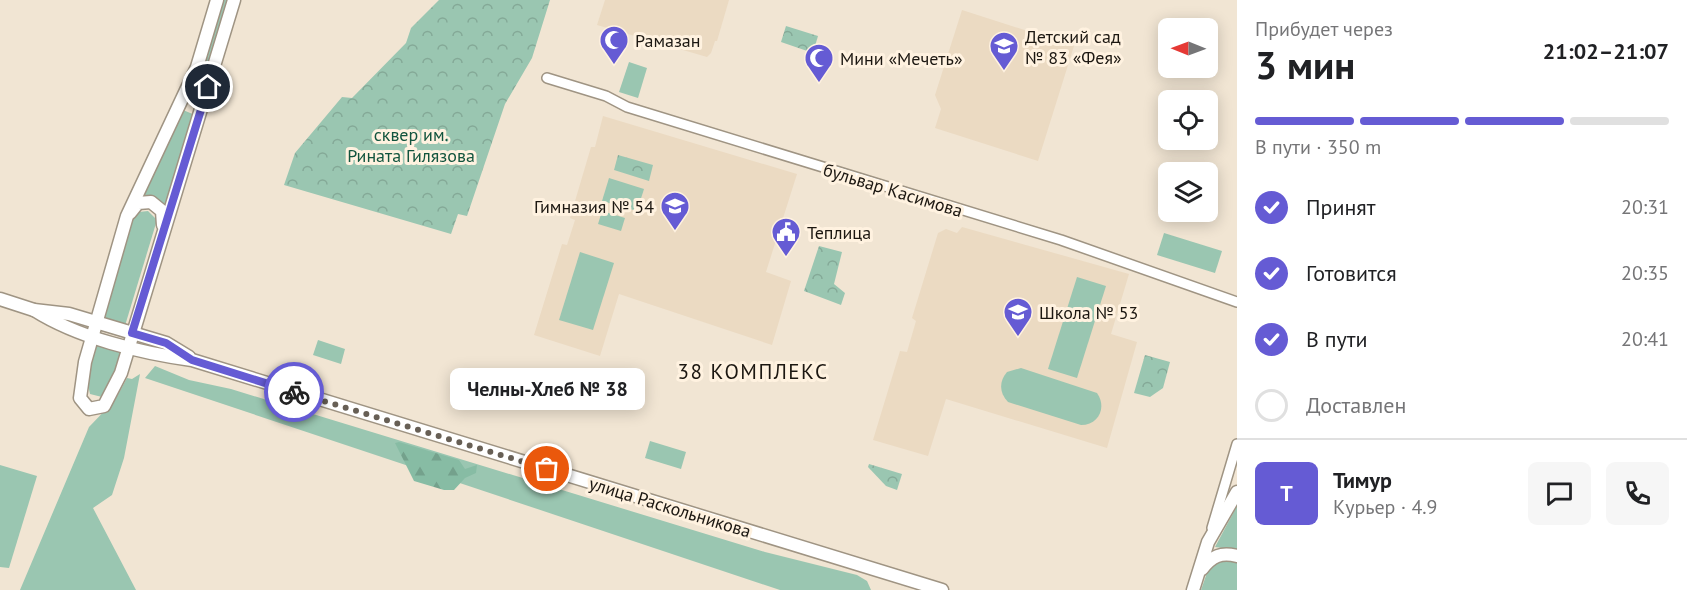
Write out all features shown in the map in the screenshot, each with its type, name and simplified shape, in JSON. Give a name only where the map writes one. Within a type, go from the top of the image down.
[{"type":"street","points":[[218,0],[197,68],[127,216],[94,329],[81,387],[80,398],[90,409],[106,404],[117,383],[234,0]]},
{"type":"street","name":"бульвар Касимова","points":[[547,78],[606,96],[637,111],[1060,240],[1237,302]]},
{"type":"street","points":[[183,98],[189,110],[201,108]]},
{"type":"street","points":[[127,216],[138,203],[151,202],[162,210],[164,229]]},
{"type":"street","name":"улица Раскольникова","points":[[0,299],[34,310],[69,314],[129,347],[158,355],[192,360],[942,590]]},
{"type":"street","name":"улица Раскольникова","points":[[94,329],[132,333],[166,343],[192,360]]},
{"type":"street","points":[[1193,590],[1237,444]]},
{"type":"street","points":[[1208,542],[1237,492]]},
{"type":"street","points":[[1198,574],[1211,557],[1227,554],[1237,556]]},
{"type":"shaded area","points":[[605,0],[729,0],[717,41],[707,57],[597,25]]},
{"type":"shaded area","name":"Детский сад № 83 «Фея»","points":[[962,10],[1074,46],[1038,161],[935,128],[941,109],[935,95]]},
{"type":"shaded area","name":"Гимназия № 54","points":[[603,116],[797,174],[766,272],[791,281],[772,345],[619,294],[600,356],[534,335],[562,244],[567,245],[575,220],[570,218],[591,147],[595,147]]},
{"type":"shaded area","name":"Школа № 53","points":[[962,227],[1129,274],[1111,334],[1137,342],[1107,448],[946,399],[928,456],[873,440],[900,351],[907,352],[916,321],[912,318],[938,233],[946,229],[957,233]]},
{"type":"green space","points":[[222,0],[230,0],[198,105],[193,107],[191,103],[199,83]]},
{"type":"green space","name":"сквер им. Рината Гилязова","points":[[439,0],[550,0],[532,58],[505,104],[467,216],[458,214],[451,234],[284,185],[295,153],[342,97],[352,98],[406,43],[411,28]]},
{"type":"green space","points":[[786,26],[818,36],[813,53],[781,42]]},
{"type":"green space","points":[[629,62],[647,68],[638,98],[619,92]]},
{"type":"green space","points":[[183,110],[195,115],[164,209],[137,199]]},
{"type":"green space","points":[[618,155],[653,165],[649,181],[614,170]]},
{"type":"green space","points":[[609,178],[644,189],[637,211],[602,201]]},
{"type":"green space","points":[[148,211],[157,220],[124,329],[102,322],[134,216],[139,212]]},
{"type":"green space","points":[[602,211],[625,218],[621,231],[598,224]]},
{"type":"green space","points":[[1164,233],[1222,251],[1215,273],[1157,255]]},
{"type":"green space","points":[[819,246],[842,252],[834,284],[845,293],[841,305],[804,291]]},
{"type":"green space","points":[[580,252],[614,263],[593,330],[559,320]]},
{"type":"green space","points":[[1077,277],[1106,286],[1077,378],[1048,369]]},
{"type":"green space","points":[[318,340],[345,349],[341,364],[313,355]]},
{"type":"green space","points":[[98,341],[125,349],[118,374],[102,397],[90,394],[88,385],[90,367]]},
{"type":"green space","points":[[1145,355],[1170,362],[1163,388],[1150,397],[1134,393]]},
{"type":"green space","points":[[155,366],[189,380],[231,389],[765,552],[857,575],[867,581],[871,590],[780,590],[145,378]]},
{"type":"green space","points":[[1021,368],[1097,393],[1101,409],[1097,419],[1081,425],[1008,402],[1001,387],[1003,379],[1007,372]]},
{"type":"green space","points":[[140,374],[124,458],[112,495],[93,508],[136,590],[20,590],[89,427],[115,400],[127,378],[132,379]]},
{"type":"green space","points":[[650,441],[686,452],[681,469],[645,458]]},
{"type":"green space","points":[[399,442],[459,460],[465,469],[477,465],[476,473],[465,478],[454,490],[444,490],[414,481],[395,443]]},
{"type":"green space","points":[[869,464],[902,474],[897,490],[886,486],[868,467]]},
{"type":"green space","points":[[0,465],[37,476],[9,568],[0,567]]},
{"type":"green space","points":[[1237,506],[1237,550],[1215,547]]},
{"type":"green space","points":[[1225,558],[1237,561],[1237,590],[1201,590],[1210,564]]},
{"type":"way so far","points":[[294,392],[547,469]]},
{"type":"place","name":"Рамазан","points":[[614,66]]},
{"type":"place","name":"Детский сад № 83 «Фея»","points":[[1004,72]]},
{"type":"place","name":"Мини «Мечеть»","points":[[819,84]]},
{"type":"place","name":"Гимназия № 54","points":[[675,232]]},
{"type":"place","name":"Теплица","points":[[786,258]]},
{"type":"place","name":"Школа № 53","points":[[1018,338]]},
{"type":"place","name":"Челны-Хлеб № 38","points":[[547,469]]},
{"type":"district","name":"38 КОМПЛЕКС","points":[[753,371]]},
{"type":"route","points":[[208,87],[132,333],[166,343],[192,360],[294,392]]}]
